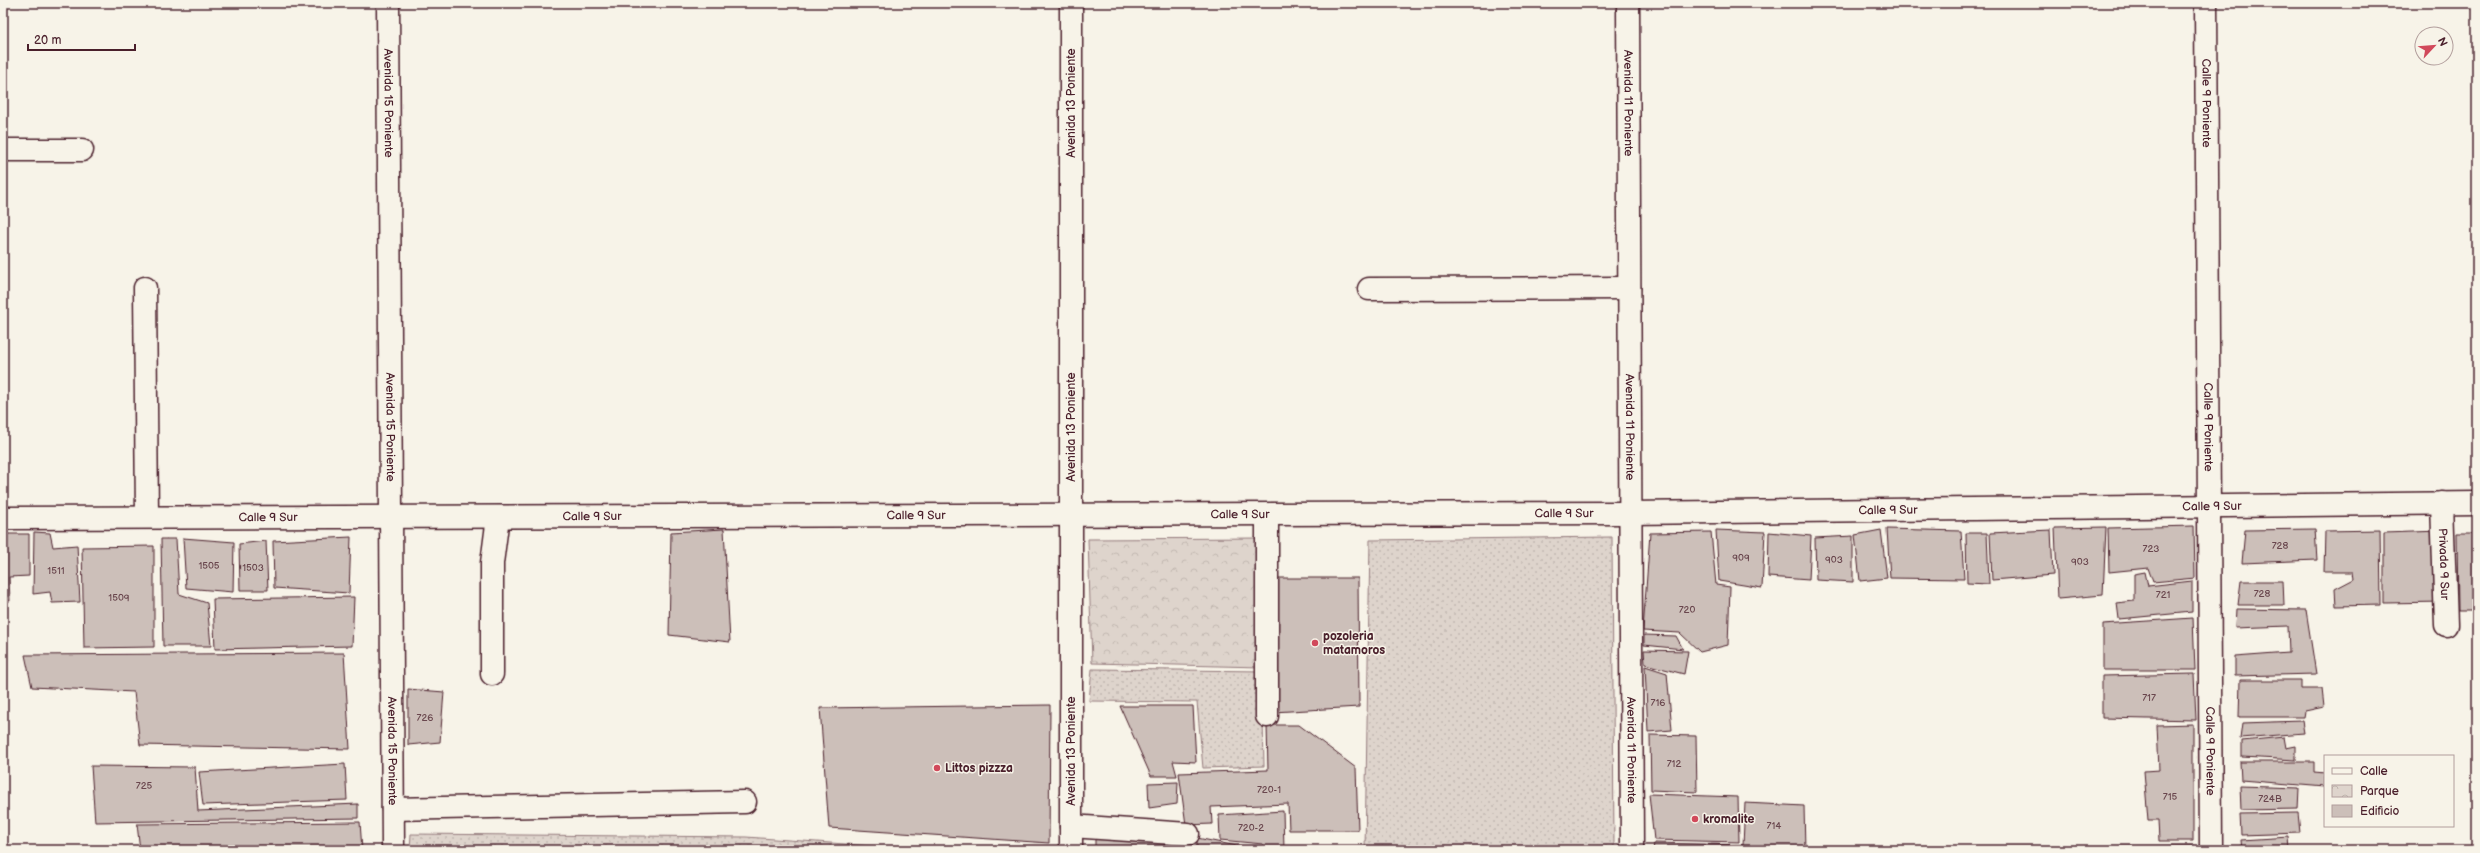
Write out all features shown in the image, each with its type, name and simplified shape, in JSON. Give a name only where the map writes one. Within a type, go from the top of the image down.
[{"type":"street","name":"Avenida 15 Poniente","points":[[388,3],[393,850]]},
{"type":"street","name":"Avenida 13 Poniente","points":[[1071,3],[1072,850]]},
{"type":"street","name":"Avenida 11 Poniente","points":[[1628,3],[1632,850]]},
{"type":"street","name":"Calle 9 Poniente","points":[[2206,3],[2211,850]]},
{"type":"street","points":[[3,150],[82,150]]},
{"type":"street","points":[[144,288],[147,517]]},
{"type":"street","points":[[1369,289],[1630,288]]},
{"type":"street","name":"Privada 9 Sur","points":[[2442,503],[2446,626]]},
{"type":"street","name":"Calle 9 Sur","points":[[3,518],[1071,516],[1630,513],[2209,508],[2477,503]]},
{"type":"street","points":[[1267,515],[1267,716]]},
{"type":"street","points":[[492,674],[492,563],[498,517]]},
{"type":"street","points":[[393,809],[745,802]]},
{"type":"street","points":[[1071,826],[1188,834]]},
{"type":"green space","points":[[1612,537],[1614,850],[1365,850],[1370,540]]},
{"type":"green space","points":[[1263,538],[1261,667],[1092,663],[1088,539]]},
{"type":"green space","points":[[1092,669],[1262,671],[1264,766],[1203,768],[1197,702],[1089,701]]},
{"type":"green space","points":[[411,834],[746,837],[929,850],[410,850]]},
{"type":"building","points":[[2194,526],[2195,578],[2153,582],[2148,568],[2109,572],[2108,528]]},
{"type":"building","points":[[2106,527],[2103,595],[2058,599],[2055,528]]},
{"type":"building","points":[[724,529],[730,642],[669,635],[671,532]]},
{"type":"building","points":[[1887,529],[1961,531],[1964,579],[1890,578]]},
{"type":"building","points":[[2315,529],[2317,560],[2242,563],[2245,530]]},
{"type":"building","points":[[1716,530],[1765,532],[1762,588],[1719,581]]},
{"type":"building","points":[[1881,530],[1887,578],[1860,581],[1855,535]]},
{"type":"building","points":[[2051,530],[2053,575],[1992,580],[1990,533]]},
{"type":"building","points":[[2380,530],[2381,605],[2336,606],[2335,589],[2354,579],[2353,572],[2324,572],[2325,531]]},
{"type":"building","points":[[2441,531],[2443,602],[2384,603],[2384,533]]},
{"type":"building","points":[[34,532],[50,533],[53,547],[77,545],[80,602],[52,603],[50,592],[33,594]]},
{"type":"building","points":[[1711,532],[1716,585],[1730,587],[1728,645],[1700,652],[1680,633],[1643,631],[1650,533]]},
{"type":"building","points":[[1769,532],[1811,536],[1809,580],[1768,577]]},
{"type":"building","points":[[1966,533],[1987,533],[1989,584],[1967,583]]},
{"type":"building","points":[[2457,533],[2477,533],[2477,611],[2458,611]]},
{"type":"building","points":[[3,534],[29,534],[29,576],[9,577],[10,601],[3,600]]},
{"type":"building","points":[[1853,536],[1853,582],[1816,580],[1815,538]]},
{"type":"building","points":[[351,537],[349,593],[274,588],[273,541]]},
{"type":"building","points":[[183,538],[234,542],[233,592],[186,588]]},
{"type":"building","points":[[161,539],[176,539],[179,594],[207,603],[211,646],[163,646]]},
{"type":"building","points":[[266,541],[268,590],[240,590],[239,544]]},
{"type":"building","points":[[154,546],[154,647],[84,648],[82,547]]},
{"type":"building","points":[[2145,572],[2148,586],[2192,581],[2192,612],[2119,619],[2117,603],[2134,601],[2134,574]]},
{"type":"building","name":"pozoleria matamoros","points":[[1270,578],[1358,578],[1359,707],[1273,712]]},
{"type":"building","points":[[2241,581],[2283,581],[2284,605],[2238,605]]},
{"type":"building","points":[[354,597],[352,646],[215,649],[213,599]]},
{"type":"building","points":[[2236,609],[2306,610],[2316,674],[2235,676],[2235,657],[2289,653],[2288,626],[2235,628]]},
{"type":"building","points":[[2193,618],[2195,670],[2103,670],[2103,624]]},
{"type":"building","points":[[1644,635],[1676,636],[1683,649],[1644,645]]},
{"type":"building","points":[[1644,650],[1688,651],[1684,674],[1645,664]]},
{"type":"building","points":[[344,653],[350,749],[140,745],[134,692],[32,687],[25,655]]},
{"type":"building","points":[[1645,666],[1667,673],[1672,730],[1648,732]]},
{"type":"building","points":[[2194,674],[2196,720],[2102,718],[2102,676]]},
{"type":"building","points":[[2240,680],[2301,680],[2301,689],[2322,689],[2324,707],[2305,711],[2304,717],[2239,717]]},
{"type":"building","points":[[408,689],[444,692],[440,742],[408,745]]},
{"type":"building","name":"Littos pizzza","points":[[1050,705],[1049,843],[829,828],[820,708]]},
{"type":"building","points":[[1120,706],[1193,706],[1196,762],[1173,761],[1177,776],[1151,776]]},
{"type":"building","points":[[2302,721],[2304,733],[2240,738],[2242,723]]},
{"type":"building","points":[[2193,724],[2193,841],[2159,841],[2158,820],[2148,820],[2144,771],[2159,770],[2157,725]]},
{"type":"building","points":[[1267,725],[1299,725],[1356,768],[1358,830],[1289,830],[1288,804],[1211,807],[1212,824],[1186,825],[1179,773],[1268,770]]},
{"type":"building","points":[[1650,735],[1696,736],[1697,792],[1651,790]]},
{"type":"building","points":[[2284,737],[2286,748],[2296,746],[2296,760],[2242,757],[2242,741]]},
{"type":"building","points":[[2240,762],[2314,762],[2314,772],[2324,773],[2324,787],[2241,780]]},
{"type":"building","points":[[345,764],[347,800],[203,805],[199,772]]},
{"type":"building","points":[[91,766],[195,767],[198,811],[358,804],[358,818],[95,822]]},
{"type":"building","points":[[1178,782],[1177,804],[1149,808],[1148,783]]},
{"type":"building","points":[[2240,786],[2299,788],[2298,809],[2241,810]]},
{"type":"building","name":"kromalite","points":[[1649,794],[1738,797],[1739,842],[1654,840]]},
{"type":"building","points":[[1745,803],[1804,806],[1805,850],[1653,850],[1654,843],[1743,845]]},
{"type":"building","points":[[1283,811],[1284,850],[1265,850],[1263,844],[1220,840],[1219,815]]},
{"type":"building","points":[[2298,813],[2300,833],[2241,835],[2240,814]]},
{"type":"building","points":[[360,822],[362,850],[140,850],[137,824]]},
{"type":"building","points":[[1095,832],[1193,841],[1192,850],[1095,850]]},
{"type":"building","points":[[2289,837],[2290,850],[2242,850],[2241,840]]},
{"type":"building","points":[[1197,838],[1257,850],[1197,850]]},
{"type":"building","points":[[2195,846],[2196,850],[1987,850],[1987,847]]},
{"type":"place","name":"pozoleria matamoros","points":[[1315,643]]},
{"type":"place","name":"Littos pizzza","points":[[937,768]]},
{"type":"place","name":"kromalite","points":[[1695,819]]}]
